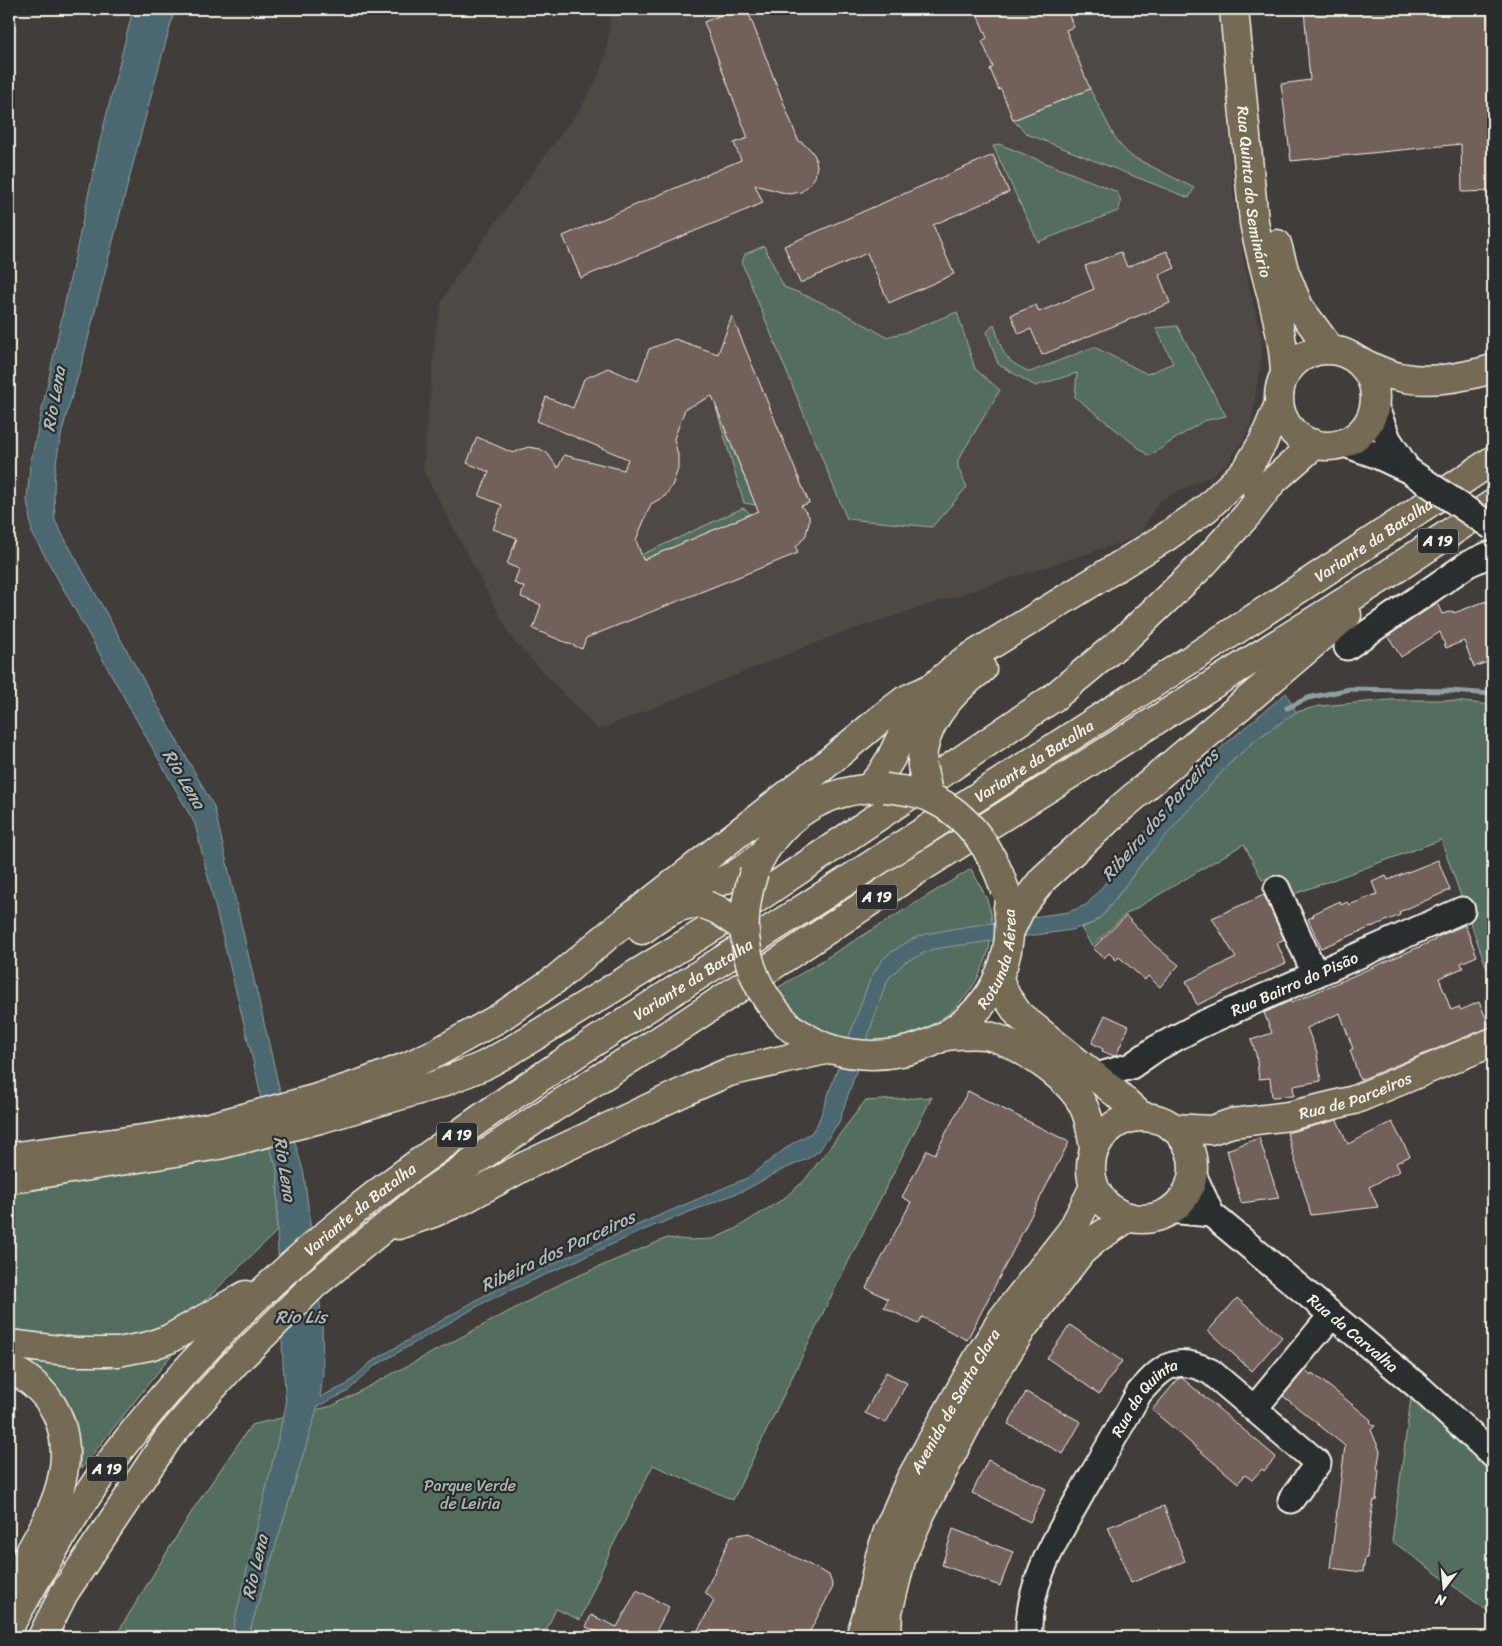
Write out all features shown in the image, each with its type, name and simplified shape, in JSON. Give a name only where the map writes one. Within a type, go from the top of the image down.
[{"type":"main road","name":"Rua Quinta do Seminário","points":[[1234,9],[1254,222],[1282,335],[1285,373]]},
{"type":"main road","name":"Rua Quinta do Seminário","points":[[1252,9],[1263,137],[1274,227],[1280,257],[1299,307],[1330,349]]},
{"type":"main road","points":[[877,788],[910,718],[933,687],[961,663],[1166,537],[1206,508],[1237,480],[1252,462],[1264,442],[1279,404],[1281,383],[1285,373],[1294,362],[1304,355],[1317,350],[1330,349],[1346,353],[1387,374],[1415,379],[1455,378],[1493,369]]},
{"type":"main road","points":[[1279,404],[1283,418],[1291,430],[1302,439],[1315,444],[1333,445],[1350,440],[1364,429],[1375,406],[1375,390],[1370,374],[1359,361]]},
{"type":"main road","points":[[930,797],[922,766],[925,739],[937,714],[977,672],[1181,547],[1273,481],[1315,444]]},
{"type":"main road","name":"Variante da Batalha","points":[[9,1344],[75,1352],[118,1352],[149,1346],[226,1318],[282,1274],[388,1185],[541,1076],[1292,594],[1493,460]]},
{"type":"main road","points":[[9,1179],[215,1136],[317,1109],[363,1107],[446,1082],[483,1066],[512,1050],[730,916],[1054,698],[1105,656],[1159,607],[1236,529],[1273,481]]},
{"type":"main road","name":"Variante da Batalha","points":[[42,1637],[64,1593],[170,1437],[235,1363],[316,1284],[422,1196],[542,1115],[674,1031],[913,873],[1382,578],[1493,504]]},
{"type":"main road","points":[[1010,931],[1022,906],[1043,879],[1122,808],[1343,620],[1382,578]]},
{"type":"main road","points":[[317,1109],[363,1083],[408,1066],[499,1018],[556,979],[884,716],[910,698],[933,687]]},
{"type":"main road","name":"Rotunda Aérea","points":[[877,788],[914,792],[930,797],[958,816],[982,842],[999,870],[1005,890],[1010,931],[1004,963],[998,977],[978,1007],[958,1027],[946,1036],[920,1048],[896,1053],[856,1054],[816,1044],[791,1028],[772,1007],[758,982],[747,953],[744,913],[757,864],[773,838],[795,816],[807,808],[838,794],[877,788]]},
{"type":"main road","points":[[651,902],[686,889],[713,884],[757,864]]},
{"type":"main road","points":[[363,1107],[503,1031],[565,989],[622,944],[669,911],[693,904],[706,905],[718,910],[744,928]]},
{"type":"main road","points":[[998,977],[1006,996],[1020,1015],[1132,1109],[1174,1128],[1183,1137],[1189,1148],[1193,1167]]},
{"type":"main road","points":[[946,1036],[984,1035],[1001,1040],[1050,1070],[1079,1098],[1086,1113],[1094,1148]]},
{"type":"main road","name":"Rua de Parceiros","points":[[1174,1128],[1211,1130],[1232,1123],[1289,1116],[1354,1100],[1493,1042]]},
{"type":"main road","points":[[382,1230],[434,1213],[454,1204],[523,1167],[729,1072],[830,1049]]},
{"type":"main road","points":[[1132,1109],[1126,1119],[1113,1125],[1102,1135],[1094,1148],[1090,1174],[1094,1188],[1101,1200],[1112,1210],[1129,1217],[1138,1219],[1153,1218],[1179,1204],[1188,1190],[1193,1167],[1211,1130]]},
{"type":"main road","points":[[9,1157],[157,1137],[215,1136]]},
{"type":"main road","name":"Avenida de Santa Clara","points":[[860,1637],[868,1612],[880,1556],[888,1531],[910,1480],[978,1358],[1004,1318],[1072,1230],[1094,1188]]},
{"type":"main road","name":"Avenida de Santa Clara","points":[[887,1637],[888,1612],[902,1556],[921,1512],[989,1382],[1022,1329],[1081,1252],[1097,1238],[1129,1217]]},
{"type":"main road","name":"A 19","points":[[9,1627],[75,1516],[119,1450],[176,1383],[226,1318]]},
{"type":"main road","points":[[9,1367],[32,1382],[48,1397],[58,1416],[65,1438],[66,1458],[59,1492],[50,1514],[9,1589]]},
{"type":"street","points":[[1375,406],[1382,447]]},
{"type":"street","points":[[1342,443],[1382,447],[1408,470],[1493,528]]},
{"type":"street","points":[[1347,647],[1468,564],[1488,555],[1493,556]]},
{"type":"street","points":[[1277,889],[1314,974]]},
{"type":"street","name":"Rua Bairro do Pisão","points":[[1094,1077],[1131,1066],[1157,1048],[1200,1025],[1462,910]]},
{"type":"street","points":[[1131,1066],[1132,1109]]},
{"type":"street","name":"Rua da Carvalha","points":[[1193,1167],[1211,1214],[1421,1389],[1493,1454]]},
{"type":"street","points":[[1170,1210],[1211,1214]]},
{"type":"street","points":[[1254,1409],[1332,1315]]},
{"type":"street","name":"Rua da Quinta","points":[[1029,1637],[1032,1601],[1036,1586],[1056,1538],[1139,1393],[1166,1366],[1180,1363],[1196,1364],[1211,1372],[1318,1463],[1291,1500]]},
{"type":"shaded area","points":[[610,9],[1220,9],[1234,200],[1244,262],[1262,341],[1262,354],[1251,424],[1241,444],[1226,465],[1209,477],[1160,501],[1138,537],[833,636],[598,730],[512,639],[423,470],[436,329],[442,301],[455,278],[581,107],[596,81],[604,62],[609,33]]},
{"type":"green space","points":[[1090,89],[1121,146],[1131,156],[1194,188],[1189,198],[1027,134],[1013,120]]},
{"type":"green space","points":[[999,144],[1115,191],[1120,200],[1118,211],[1038,242],[993,146]]},
{"type":"green space","points":[[764,246],[784,287],[836,309],[886,337],[907,332],[957,312],[975,369],[1000,390],[958,460],[958,467],[967,487],[932,527],[847,519],[742,263],[745,254]]},
{"type":"green space","points":[[994,324],[1004,354],[1013,363],[1030,372],[1094,347],[1147,374],[1173,363],[1156,328],[1177,326],[1226,416],[1203,421],[1149,456],[1075,397],[1077,373],[1035,386],[998,364],[987,332]]},
{"type":"green space","points":[[716,408],[756,505],[744,503]]},
{"type":"green space","points":[[743,508],[751,514],[643,560],[641,555]]},
{"type":"green space","points":[[1390,700],[1444,700],[1493,705],[1493,986],[1441,840],[1289,896],[1278,874],[1262,880],[1244,844],[1125,915],[1092,946],[1081,928],[1093,923],[1104,914],[1142,863],[1184,814],[1227,766],[1254,741],[1296,712],[1320,706]]},
{"type":"green space","points":[[971,869],[984,894],[991,914],[992,933],[988,952],[982,969],[968,992],[951,1011],[930,1026],[906,1036],[881,1040],[856,1040],[830,1034],[802,1019],[774,990]]},
{"type":"green space","name":"Parque Verde de Leiria","points":[[932,1097],[837,1284],[733,1500],[653,1465],[611,1549],[580,1620],[556,1609],[543,1637],[115,1637],[194,1508],[251,1425],[332,1406],[566,1281],[667,1238],[713,1239],[735,1229],[783,1199],[804,1181],[865,1101]]},
{"type":"green space","points":[[270,1148],[278,1172],[277,1231],[199,1306],[150,1333],[129,1339],[9,1339],[9,1195]]},
{"type":"green space","points":[[172,1351],[173,1353],[81,1469],[80,1445],[73,1416],[55,1386],[23,1363],[22,1358]]},
{"type":"green space","points":[[1411,1398],[1493,1464],[1493,1615],[1392,1541]]},
{"type":"water","name":"Rio Lis","points":[[133,9],[175,9],[63,427],[55,473],[55,521],[214,807],[278,1083],[304,1174],[322,1320],[323,1375],[320,1397],[346,1385],[371,1362],[485,1295],[644,1222],[747,1178],[790,1145],[811,1133],[818,1123],[870,979],[882,960],[890,953],[912,939],[926,934],[1068,912],[1086,905],[1138,840],[1209,758],[1286,693],[1296,712],[1254,741],[1227,766],[1142,863],[1104,914],[1093,923],[1072,930],[933,949],[905,962],[889,978],[839,1122],[819,1151],[809,1158],[745,1190],[646,1229],[485,1302],[373,1367],[347,1392],[318,1406],[248,1637],[231,1637],[286,1405],[277,1231],[278,1172],[270,1148],[257,1077],[195,824],[32,533],[27,500],[30,465],[99,145]]},
{"type":"building","points":[[722,9],[747,9],[798,140],[809,148],[815,156],[817,166],[815,177],[801,192],[789,194],[755,185],[763,203],[581,278],[563,236],[741,160],[734,143],[748,138],[704,22],[723,14]]},
{"type":"building","points":[[975,9],[1066,9],[1074,27],[1066,30],[1090,89],[1013,120],[1001,89],[999,90],[990,69],[993,67],[982,41],[987,38]]},
{"type":"building","points":[[1304,9],[1493,9],[1493,191],[1462,192],[1461,144],[1291,161],[1281,84],[1310,80]]},
{"type":"building","points":[[993,155],[1009,192],[933,225],[954,274],[889,303],[867,253],[800,283],[784,246]]},
{"type":"building","points":[[1167,251],[1175,268],[1159,275],[1170,303],[1042,355],[1031,329],[1019,334],[1011,315],[1036,305],[1039,312],[1094,289],[1085,266],[1121,252],[1127,267]]},
{"type":"building","points":[[732,316],[809,503],[801,506],[809,516],[809,522],[806,535],[796,547],[798,553],[586,638],[582,649],[533,629],[541,605],[521,597],[524,587],[514,583],[519,569],[507,564],[517,538],[493,529],[502,505],[479,496],[489,472],[467,463],[477,437],[513,453],[528,447],[540,449],[547,453],[558,468],[564,455],[624,470],[628,459],[537,421],[546,397],[573,408],[584,379],[608,368],[638,381],[649,349],[675,339],[718,354]],"holes":[[[712,396],[758,511],[643,560],[636,540],[651,504],[665,496],[672,486],[678,469],[678,455],[674,439],[685,409]]]},
{"type":"building","points":[[1493,600],[1493,660],[1474,667],[1464,641],[1446,648],[1440,632],[1401,657],[1388,636],[1437,603],[1442,614],[1453,611],[1454,613]]},
{"type":"building","points":[[1438,860],[1450,890],[1399,912],[1400,915],[1321,948],[1308,919],[1314,916],[1313,914],[1340,901],[1341,905],[1347,902],[1349,905],[1377,894],[1372,882],[1386,876],[1388,880]]},
{"type":"building","points":[[1264,895],[1284,939],[1277,943],[1286,963],[1197,1005],[1186,981],[1236,958],[1212,918]]},
{"type":"building","points":[[1126,916],[1154,945],[1179,965],[1160,987],[1148,976],[1145,980],[1119,957],[1116,960],[1109,953],[1104,958],[1093,948]]},
{"type":"building","points":[[1465,925],[1477,956],[1461,963],[1463,968],[1439,978],[1451,1010],[1459,1007],[1461,1010],[1479,1002],[1490,1027],[1360,1080],[1350,1050],[1353,1049],[1340,1013],[1307,1028],[1317,1053],[1321,1081],[1293,1086],[1294,1096],[1272,1097],[1270,1078],[1259,1079],[1256,1054],[1251,1040],[1272,1033],[1264,1013],[1435,940],[1435,938]]},
{"type":"building","points":[[1105,1015],[1129,1026],[1116,1056],[1102,1051],[1103,1049],[1092,1043]]},
{"type":"building","points":[[968,1091],[1069,1142],[967,1340],[922,1317],[918,1324],[884,1307],[888,1299],[866,1288],[911,1202],[902,1197],[927,1150],[935,1154]]},
{"type":"building","points":[[1337,1120],[1348,1144],[1392,1122],[1410,1156],[1396,1163],[1400,1171],[1369,1187],[1378,1207],[1311,1215],[1287,1133]]},
{"type":"building","points":[[1259,1138],[1279,1198],[1241,1203],[1227,1150]]},
{"type":"building","points":[[1237,1298],[1282,1337],[1252,1371],[1208,1331]]},
{"type":"building","points":[[1070,1325],[1122,1361],[1099,1394],[1047,1358]]},
{"type":"building","points":[[1305,1370],[1311,1375],[1312,1373],[1348,1401],[1371,1420],[1370,1422],[1375,1426],[1371,1430],[1380,1451],[1377,1470],[1379,1470],[1376,1501],[1374,1500],[1371,1515],[1367,1558],[1365,1558],[1363,1572],[1330,1568],[1345,1446],[1283,1396]]},
{"type":"building","points":[[886,1372],[907,1383],[886,1423],[865,1413]]},
{"type":"building","points":[[1179,1378],[1182,1378],[1276,1457],[1264,1471],[1262,1469],[1252,1480],[1245,1475],[1238,1483],[1152,1410]]},
{"type":"building","points":[[1026,1392],[1081,1422],[1063,1454],[1008,1424]]},
{"type":"building","points":[[988,1460],[1046,1489],[1030,1522],[972,1493]]},
{"type":"building","points":[[1164,1506],[1185,1561],[1131,1583],[1108,1527]]},
{"type":"building","points":[[953,1529],[1013,1552],[1000,1586],[942,1565]]},
{"type":"building","points":[[749,1533],[829,1575],[833,1587],[807,1637],[694,1637],[714,1601],[705,1592],[731,1536]]},
{"type":"building","points":[[637,1590],[669,1607],[653,1637],[609,1637],[586,1627],[591,1615],[617,1627]]},
{"type":"waterway","name":"Ribeira dos Parceiros","points":[[1287,708],[1308,698],[1350,689],[1493,694]]},
{"type":"water label","name":"Rio Lena","points":[[54,399]]},
{"type":"water label","name":"Rio Lena","points":[[184,779]]},
{"type":"water label","name":"Rio Lena","points":[[285,1169]]},
{"type":"water label","name":"Rio Lena","points":[[255,1567]]}]
